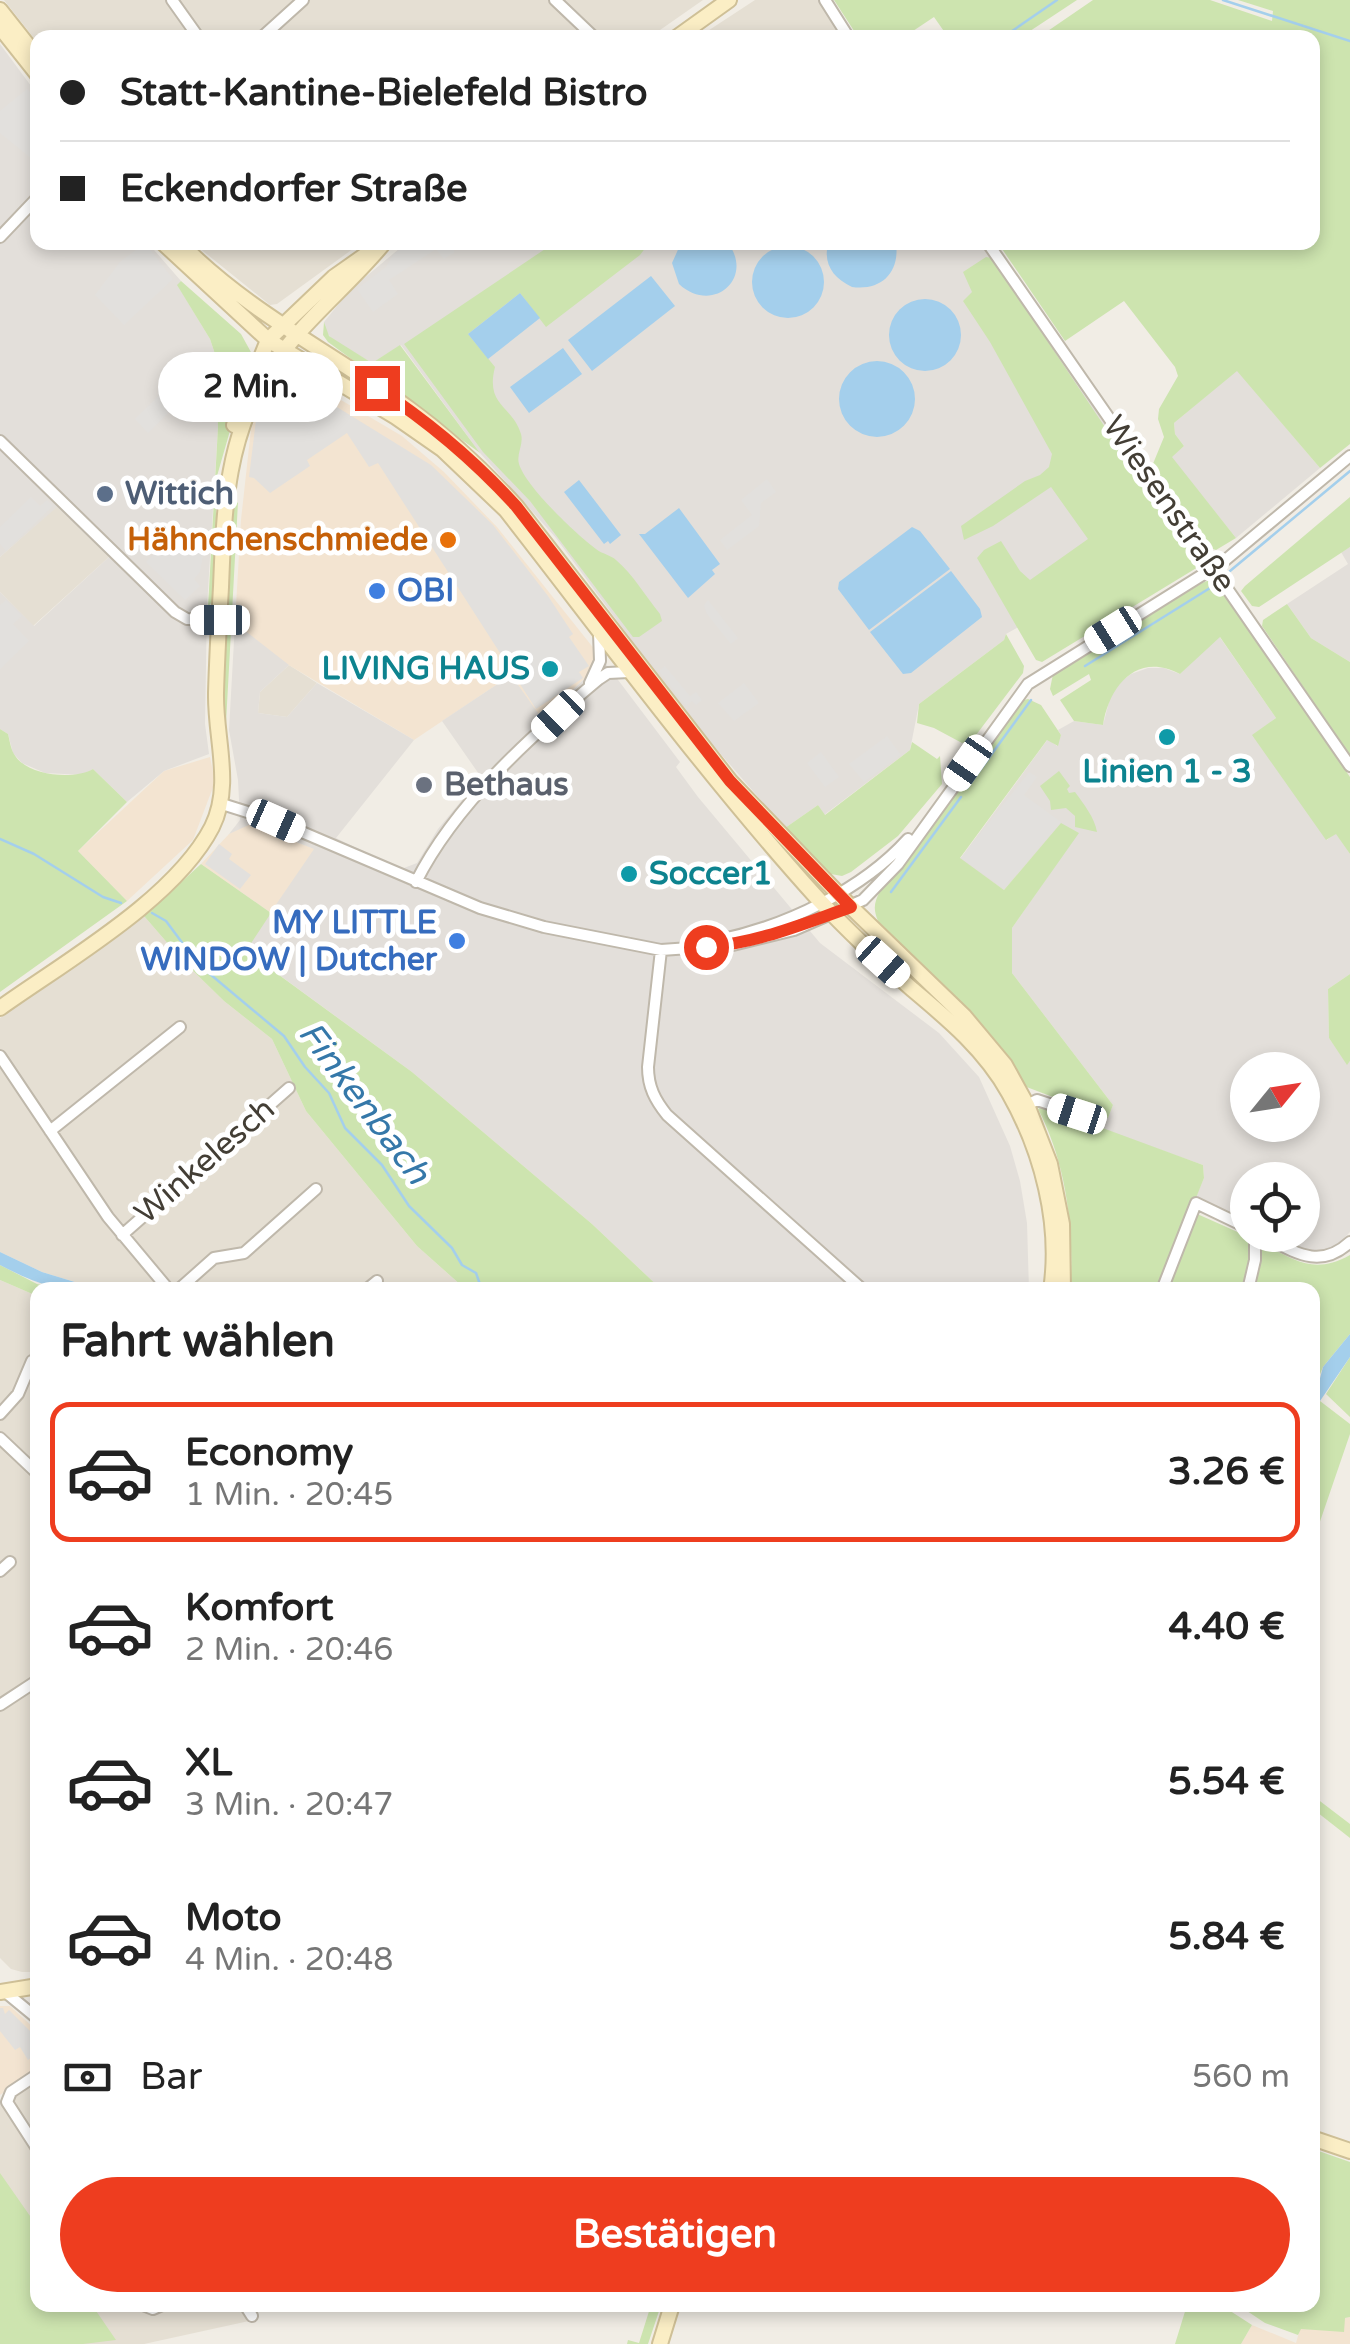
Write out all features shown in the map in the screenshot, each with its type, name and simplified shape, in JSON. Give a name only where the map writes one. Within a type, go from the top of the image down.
[{"type":"main road","points":[[687,30],[729,0]]},
{"type":"main road","points":[[0,10],[30,48]]},
{"type":"main road","points":[[0,27],[30,65]]},
{"type":"main road","points":[[171,250],[268,340],[396,417],[478,480],[506,510],[734,803],[832,914],[978,1049],[1008,1091],[1032,1140],[1048,1197],[1052,1282]]},
{"type":"main road","points":[[188,250],[221,281],[406,407],[486,473],[516,506],[730,781],[980,1034],[1027,1105],[1050,1164],[1058,1200],[1062,1282]]},
{"type":"main road","points":[[0,1008],[162,889],[200,847],[222,804],[224,786],[216,714],[227,454],[231,436],[268,340],[334,277],[375,250]]},
{"type":"main road","points":[[226,485],[251,406],[273,364],[378,250]]},
{"type":"main road","points":[[1,1990],[30,1987]]},
{"type":"main road","points":[[1320,2141],[1350,2150]]},
{"type":"main road","points":[[659,2344],[668,2312]]},
{"type":"street","points":[[172,0],[193,30]]},
{"type":"street","points":[[270,30],[303,0]]},
{"type":"street","points":[[555,0],[587,30]]},
{"type":"street","points":[[825,0],[844,30]]},
{"type":"street","points":[[0,238],[30,206]]},
{"type":"street","name":"Wiesenstraße","points":[[993,250],[1350,766]]},
{"type":"street","points":[[0,441],[176,612],[186,619],[220,620]]},
{"type":"street","points":[[222,804],[276,821],[480,908],[544,927],[661,950],[745,942],[794,930],[863,900],[898,864],[1028,684],[1214,568],[1350,456]]},
{"type":"street","points":[[584,691],[600,662],[599,632]]},
{"type":"street","points":[[416,882],[435,845],[470,802],[584,691],[608,673],[630,672]]},
{"type":"street","points":[[678,949],[729,938],[840,895],[893,856],[932,813]]},
{"type":"street","points":[[661,950],[648,1067],[648,1080],[658,1104],[666,1116],[854,1282]]},
{"type":"street","points":[[50,1131],[180,1027]]},
{"type":"street","points":[[0,1056],[122,1235],[162,1282]]},
{"type":"street","name":"Winkelesch","points":[[122,1235],[289,1088]]},
{"type":"street","points":[[1027,1105],[1037,1100],[1077,1114]]},
{"type":"street","points":[[187,1282],[214,1258],[244,1252],[316,1188]]},
{"type":"street","points":[[1165,1282],[1196,1203],[1230,1219]]},
{"type":"street","points":[[1294,1252],[1317,1259],[1340,1251],[1350,1242]]},
{"type":"street","points":[[1250,1282],[1256,1252]]},
{"type":"street","points":[[0,1414],[24,1384],[30,1367]]},
{"type":"street","points":[[0,1438],[30,1466]]},
{"type":"street","points":[[0,1571],[10,1562]]},
{"type":"street","points":[[0,1705],[30,1685]]},
{"type":"street","points":[[1,1990],[30,2013]]},
{"type":"street","points":[[30,2079],[11,2092],[7,2102],[30,2138]]},
{"type":"street","points":[[249,2312],[252,2316]]},
{"type":"shaded area","points":[[4,0],[703,0],[660,30],[30,30],[30,33]]},
{"type":"shaded area","points":[[755,0],[820,0],[839,30],[709,30]]},
{"type":"shaded area","points":[[0,44],[30,85],[30,250],[154,250],[181,281],[178,286],[210,339],[216,357],[218,427],[207,607],[205,724],[209,754],[164,771],[127,802],[93,769],[84,775],[45,773],[22,763],[13,753],[8,734],[0,729],[0,592],[34,626],[109,557],[57,507],[0,557]]},
{"type":"shaded area","points":[[27,89],[30,92],[30,157],[0,133],[0,111]]},
{"type":"shaded area","points":[[136,250],[150,250],[173,279],[124,325],[95,295],[120,262]]},
{"type":"shaded area","points":[[202,250],[351,250],[277,304],[270,305]]},
{"type":"shaded area","points":[[398,250],[987,250],[1167,516],[1029,621],[1006,634],[1004,640],[919,704],[910,750],[824,815],[818,805],[785,828],[686,714],[556,538],[480,453],[401,345],[372,363],[326,332],[324,322],[350,290]]},
{"type":"shaded area","points":[[399,250],[434,250],[389,280],[398,294],[373,312],[357,289],[386,267]]},
{"type":"shaded area","points":[[437,250],[454,250],[455,252],[444,259]]},
{"type":"shaded area","points":[[191,364],[210,383],[190,403],[184,397],[148,433],[135,419]]},
{"type":"shaded area","points":[[1237,370],[1320,468],[1236,538],[1171,457],[1184,446],[1175,434],[1174,423]]},
{"type":"shaded area","points":[[302,377],[402,436],[444,472],[497,527],[603,660],[542,720],[511,675],[414,740],[282,661],[235,623],[251,429],[264,399]]},
{"type":"shaded area","points":[[298,383],[431,465],[493,525],[573,634],[569,637],[589,666],[579,672],[583,678],[536,709],[378,463],[369,467],[347,433],[307,460],[310,466],[270,493],[249,477],[256,420],[262,421],[270,409],[267,402]]},
{"type":"shaded area","points":[[767,479],[776,492],[761,503],[759,526],[727,550],[720,540],[752,515],[741,500]]},
{"type":"shaded area","points":[[31,497],[40,506],[47,500],[53,506],[6,551],[0,544],[0,527]]},
{"type":"shaded area","points":[[57,506],[109,557],[33,626],[0,592],[0,557]]},
{"type":"shaded area","points":[[194,533],[202,541],[198,546],[203,555],[200,572],[194,579],[200,586],[185,600],[146,562],[166,542],[176,552]]},
{"type":"shaded area","points":[[1350,547],[1350,662],[1311,638],[1287,604],[1348,564],[1341,552]]},
{"type":"shaded area","points":[[6,600],[22,616],[13,624],[29,641],[0,669],[0,605]]},
{"type":"shaded area","points":[[708,600],[738,638],[731,644],[707,614],[704,605]]},
{"type":"shaded area","points":[[235,623],[289,665],[260,692],[258,713],[287,717],[317,683],[414,740],[336,838],[404,868],[417,863],[438,829],[481,777],[442,721],[511,675],[543,720],[603,660],[680,762],[676,767],[698,797],[820,943],[939,1033],[979,1077],[1010,1146],[1020,1181],[1027,1223],[1029,1282],[654,1282],[592,1224],[412,1072],[245,950],[314,849],[251,824],[229,834],[240,820],[229,730]]},
{"type":"shaded area","points":[[1219,636],[1276,718],[1253,735],[1327,840],[1336,833],[1350,854],[1350,974],[1328,989],[1329,1038],[1347,1064],[1350,1061],[1350,1232],[1325,1251],[1320,1251],[1320,1162],[1230,1162],[1230,1216],[1195,1199],[1204,1178],[1203,1165],[1088,1124],[1093,1113],[1108,1118],[1113,1105],[1012,973],[1012,928],[1078,833],[1061,824],[1004,890],[960,859],[1048,739],[1057,746],[1061,735],[1058,730],[1074,721],[1103,725],[1111,694],[1119,683],[1148,668],[1180,674]]},
{"type":"shaded area","points":[[289,665],[317,683],[287,717],[258,713],[260,692]]},
{"type":"shaded area","points":[[665,666],[690,696],[696,692],[702,700],[686,706],[659,671]]},
{"type":"shaded area","points":[[744,683],[759,703],[734,721],[718,703]]},
{"type":"shaded area","points":[[887,736],[901,755],[864,782],[849,764]]},
{"type":"shaded area","points":[[821,752],[839,777],[825,787],[807,763]]},
{"type":"shaded area","points":[[210,757],[215,782],[193,840],[127,901],[78,851],[164,771]]},
{"type":"shaded area","points":[[1029,772],[1037,777],[1024,795],[1061,822],[1004,889],[961,858]]},
{"type":"shaded area","points":[[247,824],[315,849],[271,913],[201,864],[229,834]]},
{"type":"shaded area","points":[[219,844],[232,854],[229,859],[251,875],[240,889],[205,864]]},
{"type":"shaded area","points":[[144,916],[224,1001],[272,1039],[306,1111],[417,1246],[457,1282],[75,1282],[0,1252],[0,1018]]},
{"type":"shaded area","points":[[0,1280],[30,1293],[30,1972],[11,1969],[0,1958]]},
{"type":"shaded area","points":[[0,2006],[10,2006],[30,2025],[30,2074],[0,2095]]},
{"type":"shaded area","points":[[3,2008],[5,2014],[9,2010],[30,2031],[30,2058],[20,2047],[15,2050],[0,2031]]},
{"type":"shaded area","points":[[30,2082],[30,2312],[244,2312],[249,2321],[144,2344],[0,2344],[0,2101]]},
{"type":"shaded area","points":[[1350,2317],[1350,2344],[1241,2344],[1252,2325],[1296,2343],[1300,2329]]},
{"type":"green space","points":[[834,0],[1077,0],[1032,30],[943,30],[934,17],[914,30],[853,30]]},
{"type":"green space","points":[[1093,0],[1210,0],[1272,21],[1273,11],[1238,0],[1350,0],[1350,444],[1320,468],[1237,371],[1174,423],[1175,434],[1184,446],[1172,457],[1236,538],[1216,550],[1204,546],[1150,471],[1164,437],[1159,409],[1178,376],[1175,367],[1124,301],[1065,341],[1003,250],[1320,250],[1320,30],[1049,30]]},
{"type":"green space","points":[[544,250],[644,250],[546,327],[520,293],[468,334],[495,367],[496,398],[521,434],[518,460],[524,474],[577,533],[622,566],[662,621],[633,637],[530,501],[483,452],[404,344]]},
{"type":"green space","points":[[986,257],[992,258],[1141,481],[1203,564],[1042,662],[1036,660],[977,558],[1001,541],[1030,580],[1088,539],[1051,487],[993,526],[964,540],[961,526],[1025,481],[1040,475],[1049,467],[1052,454],[963,301],[972,292],[963,272]]},
{"type":"green space","points":[[181,281],[241,334],[252,354],[217,476],[214,599],[208,607],[218,427],[216,357],[210,339],[177,285]]},
{"type":"green space","points":[[324,322],[329,336],[372,363],[400,345],[480,453],[328,342],[323,335]]},
{"type":"green space","points":[[1350,497],[1350,547],[1259,607],[1252,606],[1241,591],[1245,586]]},
{"type":"green space","points":[[238,502],[226,723],[221,724],[230,512]]},
{"type":"green space","points":[[1215,578],[1350,777],[1350,854],[1336,834],[1326,840],[1252,735],[1276,718],[1220,637],[1180,674],[1151,667],[1128,676],[1112,697],[1103,725],[1074,721],[1060,700],[1091,680],[1089,674],[1053,696],[1053,674]]},
{"type":"green space","points":[[1287,604],[1311,638],[1350,662],[1350,756],[1262,626],[1263,620]]},
{"type":"green space","points":[[1006,634],[1024,666],[1023,673],[973,739],[962,743],[917,723],[919,704],[1004,640]]},
{"type":"green space","points":[[1028,699],[1041,705],[1061,735],[1058,746],[1047,740],[960,858],[1004,890],[1061,823],[1079,833],[1012,928],[1012,973],[1113,1105],[1108,1118],[1024,1086],[989,1035],[878,921],[875,913],[880,891],[1021,701]]},
{"type":"green space","points":[[0,729],[8,734],[16,757],[31,768],[64,775],[93,769],[127,802],[78,851],[127,901],[0,992]]},
{"type":"green space","points":[[912,742],[937,759],[940,756],[942,784],[898,836],[851,872],[842,876],[831,874],[785,828],[818,805],[825,815],[910,750]]},
{"type":"green space","points":[[1059,771],[1070,786],[1069,793],[1075,792],[1088,811],[1097,832],[1075,827],[1075,816],[1066,808],[1051,810],[1040,786]]},
{"type":"green space","points":[[201,864],[271,913],[246,951],[412,1072],[592,1224],[654,1282],[457,1282],[417,1246],[306,1111],[272,1039],[224,1001],[144,916]]},
{"type":"green space","points":[[1350,974],[1347,1065],[1329,1038],[1328,989]]},
{"type":"green space","points":[[1043,1106],[1203,1165],[1204,1178],[1162,1282],[1070,1282],[1071,1244],[1062,1174],[1038,1109]]},
{"type":"green space","points":[[1195,1213],[1230,1229],[1230,1252],[1253,1252],[1244,1282],[1168,1282]]},
{"type":"green space","points":[[1260,1252],[1279,1252],[1314,1265],[1350,1255],[1350,1334],[1320,1374],[1320,1282],[1254,1282]]},
{"type":"green space","points":[[0,1265],[33,1282],[30,1293],[0,1280]]},
{"type":"green space","points":[[1350,1357],[1350,1417],[1326,1394]]},
{"type":"green space","points":[[1320,1401],[1350,1424],[1320,1522]]},
{"type":"green space","points":[[1320,1801],[1350,1824],[1350,1838],[1320,1814]]},
{"type":"green space","points":[[1320,2151],[1350,2162],[1350,2317],[1345,2318],[1344,2332],[1301,2329],[1298,2335],[1265,2323],[1248,2312],[1320,2312]]},
{"type":"green space","points":[[0,2173],[30,2216],[30,2312],[97,2312],[116,2340],[0,2344]]},
{"type":"green space","points":[[649,2312],[659,2312],[648,2344],[627,2344],[628,2340],[639,2343]]},
{"type":"green space","points":[[1185,2312],[1232,2312],[1252,2325],[1241,2344],[1175,2344]]},
{"type":"water","points":[[678,250],[732,250],[736,269],[726,289],[704,296],[679,284],[672,263]]},
{"type":"water","points":[[773,250],[803,250],[821,268],[821,296],[802,315],[774,315],[755,296],[755,268]]},
{"type":"water","points":[[828,250],[896,250],[895,263],[887,277],[863,287],[852,287],[840,279],[831,270]]},
{"type":"water","points":[[651,276],[675,306],[592,371],[568,340]]},
{"type":"water","points":[[520,293],[540,318],[488,359],[468,334]]},
{"type":"water","points":[[925,299],[950,310],[961,335],[950,360],[925,371],[900,360],[889,335],[900,310]]},
{"type":"water","points":[[563,348],[582,374],[529,413],[510,387]]},
{"type":"water","points":[[877,361],[904,372],[915,399],[904,426],[877,437],[850,426],[839,399],[850,372]]},
{"type":"water","points":[[579,480],[621,535],[610,544],[604,544],[564,492]]},
{"type":"water","points":[[679,508],[720,564],[712,570],[715,574],[688,598],[639,534],[645,534]]},
{"type":"water","points":[[912,527],[920,531],[950,569],[869,630],[838,589],[839,582]]},
{"type":"water","points":[[951,571],[982,617],[911,673],[903,674],[870,632]]},
{"type":"water","points":[[0,1252],[75,1282],[38,1282],[0,1265]]},
{"type":"water","points":[[1350,1334],[1350,1357],[1320,1401],[1323,1367]]},
{"type":"waterway","points":[[1014,30],[1057,0]]},
{"type":"waterway","points":[[1223,0],[1316,30]]},
{"type":"waterway","points":[[1320,31],[1350,41]]},
{"type":"waterway","points":[[1230,571],[1350,471]]},
{"type":"waterway","points":[[1085,666],[1210,588]]},
{"type":"waterway","points":[[967,788],[1031,700]]},
{"type":"waterway","points":[[891,892],[961,797]]},
{"type":"waterway","name":"Finkenbach","points":[[0,839],[34,854],[103,897],[121,903]]},
{"type":"waterway","name":"Finkenbach","points":[[152,913],[166,921],[198,964],[284,1036],[329,1093],[345,1128],[382,1165],[409,1206],[452,1248],[462,1265],[476,1273],[479,1282]]},
{"type":"place","name":"Wittich","points":[[105,494]]},
{"type":"place","name":"Hähnchenschmiede","points":[[448,540]]},
{"type":"place","name":"OBI","points":[[377,591]]},
{"type":"place","name":"LIVING HAUS","points":[[550,669]]},
{"type":"place","name":"Linien 1 - 3","points":[[1167,737]]},
{"type":"place","name":"Bethaus","points":[[424,785]]},
{"type":"place","name":"Soccer1","points":[[629,874]]},
{"type":"place","name":"MY LITTLE WINDOW | Dutcher","points":[[457,941]]},
{"type":"route","points":[[377,388],[450,441],[486,473],[516,506],[730,781],[851,907],[794,930],[733,945],[706,947]]}]
